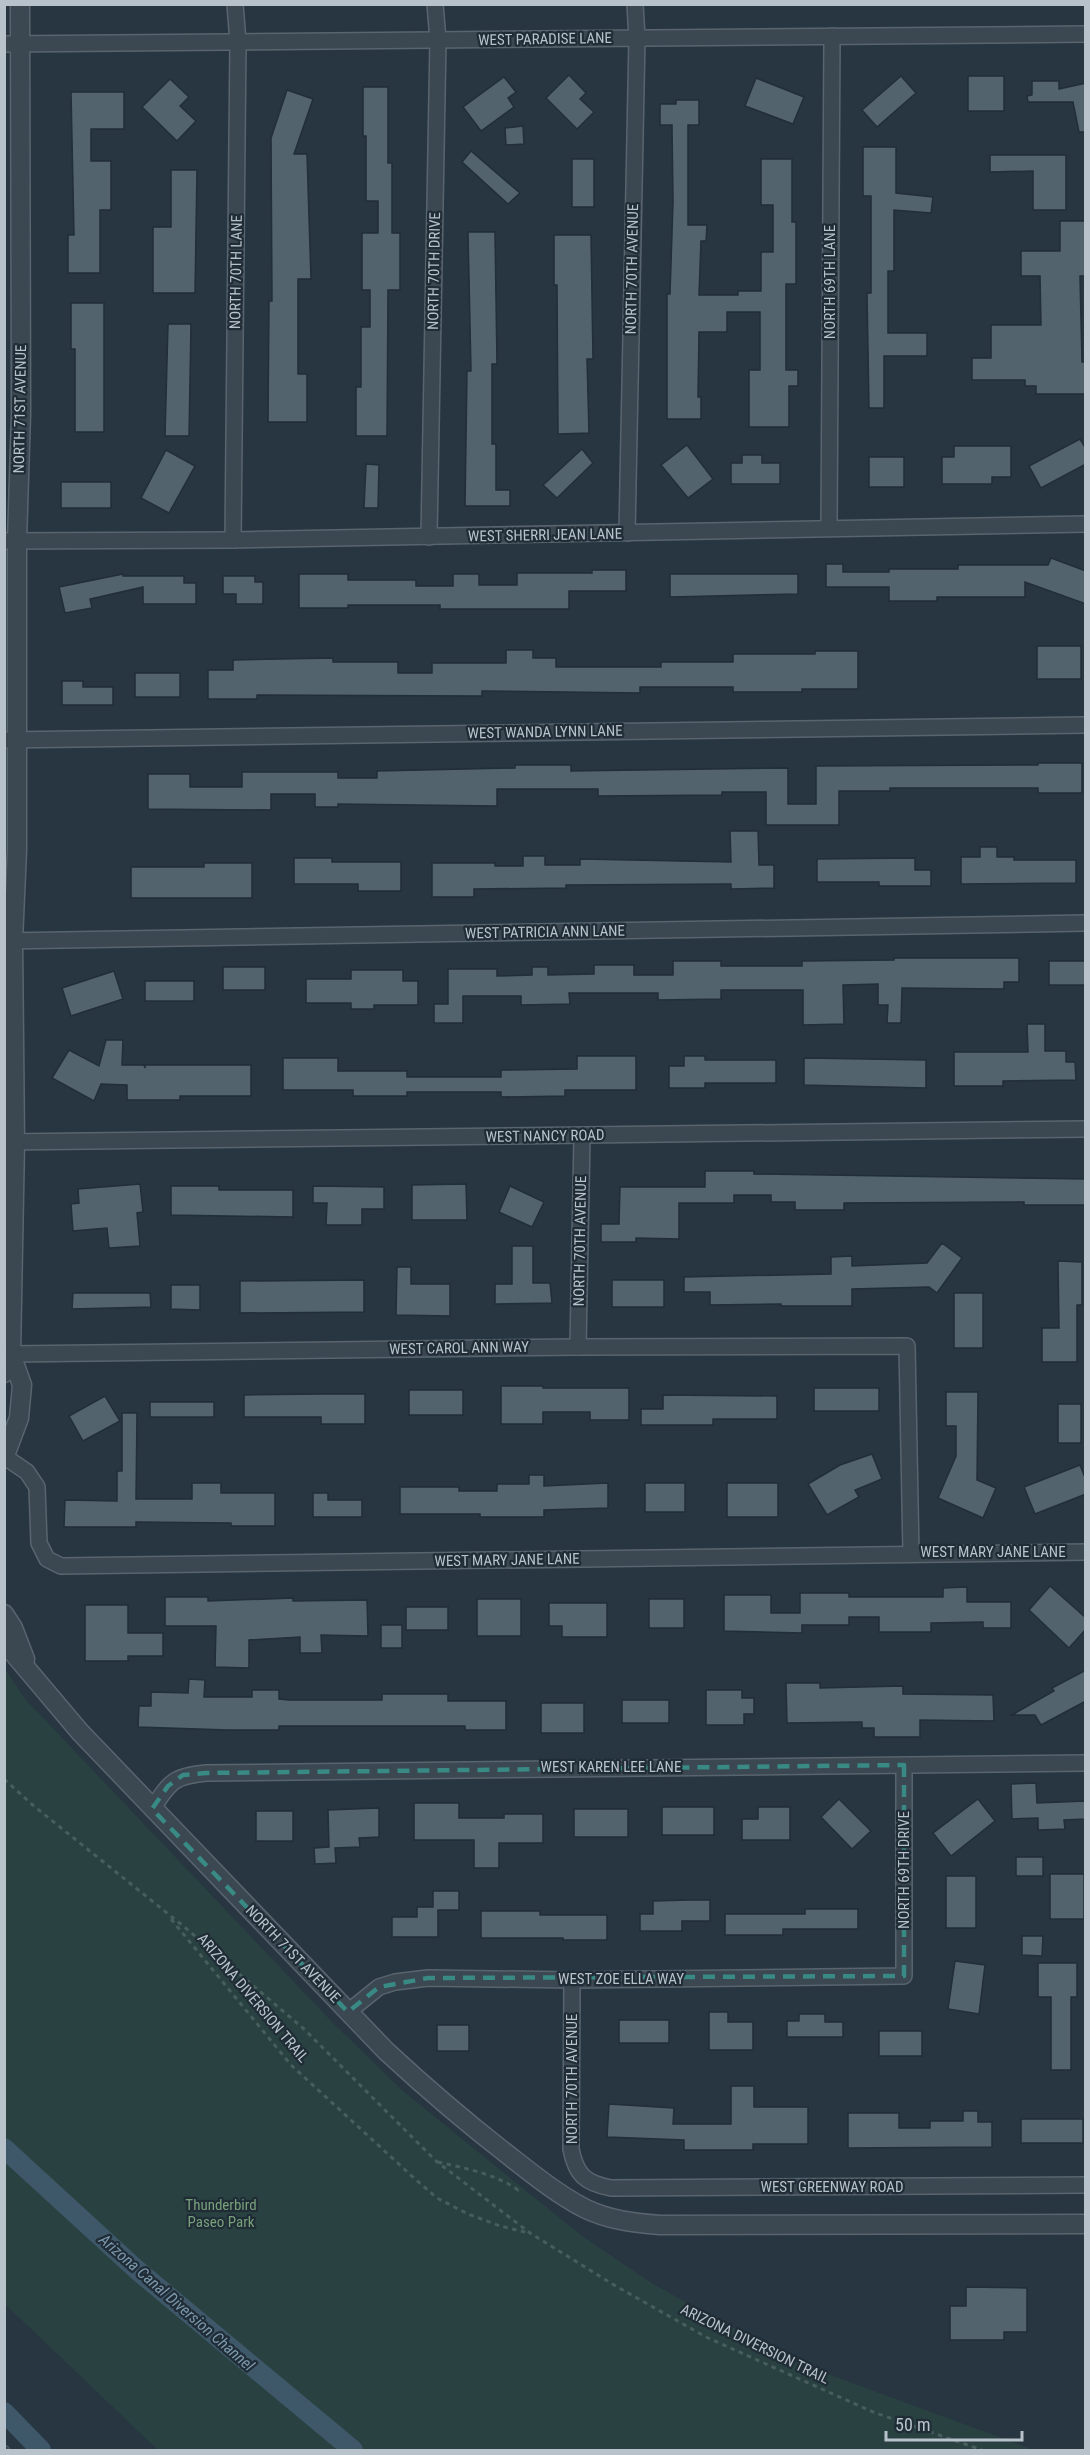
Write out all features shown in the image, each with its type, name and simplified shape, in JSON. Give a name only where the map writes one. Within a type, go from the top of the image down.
[{"type":"street","name":"NORTH 71ST AVENUE","points":[[5,1457],[19,1418],[22,1385],[11,1354],[9,941],[17,850],[10,740],[11,541],[21,414],[13,44],[20,4]]},
{"type":"street","name":"NORTH 70TH LANE","points":[[233,540],[238,42],[235,4]]},
{"type":"street","name":"NORTH 70TH DRIVE","points":[[429,537],[438,40],[435,4]]},
{"type":"street","name":"NORTH 70TH AVENUE","points":[[627,533],[637,38],[635,4]]},
{"type":"street","name":"WEST PARADISE LANE","points":[[13,44],[1086,34]]},
{"type":"street","name":"NORTH 69TH LANE","points":[[829,528],[832,36]]},
{"type":"street","name":"WEST SHERRI JEAN LANE","points":[[11,541],[429,537],[1086,524]]},
{"type":"street","name":"WEST WANDA LYNN LANE","points":[[10,740],[1086,725]]},
{"type":"street","name":"WEST PATRICIA ANN LANE","points":[[9,941],[1086,923]]},
{"type":"street","name":"WEST NANCY ROAD","points":[[10,1142],[1086,1130]]},
{"type":"street","name":"NORTH 70TH AVENUE","points":[[578,1347],[582,1136]]},
{"type":"street","name":"WEST CAROL ANN WAY","points":[[11,1354],[578,1347],[907,1346],[911,1553]]},
{"type":"street","name":"NORTH 71ST AVENUE","points":[[4,1372],[11,1354]]},
{"type":"street","name":"WEST MARY JANE LANE","points":[[5,1457],[27,1472],[37,1487],[39,1543],[47,1558],[61,1566],[1086,1552]]},
{"type":"street","name":"NORTH 71ST AVENUE","points":[[4,1614],[13,1628],[29,1669]]},
{"type":"street","name":"NORTH 71ST AVENUE","points":[[4,1642],[80,1732],[348,2012],[437,2098],[531,2173],[585,2208],[630,2223],[660,2225],[1086,2224]]},
{"type":"street","name":"WEST KAREN LEE LANE","points":[[152,1809],[168,1786],[183,1775],[206,1773],[1086,1763]]},
{"type":"street","name":"NORTH 69TH DRIVE","points":[[904,1765],[904,1976]]},
{"type":"street","name":"WEST ZOE ELLA WAY","points":[[348,2012],[379,1988],[395,1982],[428,1978],[572,1980],[904,1976]]},
{"type":"street","name":"NORTH 70TH AVENUE","points":[[572,1980],[571,2149],[573,2163],[582,2177]]},
{"type":"street","name":"WEST GREENWAY ROAD","points":[[582,2177],[595,2185],[611,2188],[1086,2185]]},
{"type":"path","name":"ARIZONA DIVERSION TRAIL","points":[[4,1779],[304,2028],[436,2161],[531,2233],[614,2285],[706,2337],[873,2412],[982,2451]]},
{"type":"path","name":"ARIZONA DIVERSION TRAIL","points":[[166,1912],[291,2065],[414,2179],[437,2198],[468,2214],[500,2226],[531,2233]]},
{"type":"path","points":[[436,2161],[468,2169],[510,2184],[518,2190],[519,2188]]},
{"type":"highlighted area","points":[[904,1765],[904,1976],[428,1978],[379,1987],[348,2012],[152,1809],[168,1786],[183,1775],[206,1773]]},
{"type":"green space","name":"Thunderbird Paseo Park","points":[[5,1669],[26,1700],[333,2023],[404,2092],[582,2236],[653,2284],[795,2362],[1034,2450],[158,2450],[5,2304]]},
{"type":"building","points":[[569,75],[586,93],[580,99],[594,112],[577,129],[546,98]]},
{"type":"building","points":[[901,76],[916,93],[877,127],[862,110]]},
{"type":"building","points":[[968,76],[1004,76],[1004,111],[968,111]]},
{"type":"building","points":[[504,77],[516,92],[508,98],[514,107],[481,131],[463,107]]},
{"type":"building","points":[[756,78],[804,97],[793,124],[745,106]]},
{"type":"building","points":[[170,79],[189,97],[180,106],[196,121],[177,141],[142,107]]},
{"type":"building","points":[[1032,81],[1059,81],[1059,89],[1086,83],[1086,132],[1079,132],[1073,102],[1028,102],[1027,96],[1032,95]]},
{"type":"building","points":[[363,87],[388,87],[388,163],[392,163],[392,233],[400,233],[400,290],[388,290],[387,436],[356,436],[356,387],[361,387],[361,327],[370,327],[370,290],[362,290],[362,233],[378,233],[378,201],[366,201]]},
{"type":"building","points":[[287,90],[313,99],[294,154],[307,154],[311,279],[298,279],[298,374],[307,374],[307,422],[268,422],[269,301],[272,301],[271,138]]},
{"type":"building","points":[[71,92],[124,92],[124,129],[91,129],[91,161],[111,161],[111,210],[100,210],[100,273],[68,273],[68,235],[74,235]]},
{"type":"building","points":[[676,100],[699,100],[699,125],[688,125],[688,225],[707,225],[706,241],[701,241],[699,295],[738,295],[738,291],[761,291],[761,252],[773,252],[773,205],[761,205],[761,159],[792,159],[792,222],[796,222],[796,284],[786,284],[786,370],[798,370],[798,386],[789,386],[789,427],[749,427],[749,370],[760,370],[760,312],[727,312],[727,332],[699,332],[698,397],[701,397],[701,419],[667,419],[667,294],[670,294],[673,202],[672,125],[660,125],[660,104],[676,104]]},
{"type":"building","points":[[523,126],[524,144],[506,145],[505,128]]},
{"type":"building","points":[[863,147],[896,147],[896,193],[933,197],[931,213],[894,210],[894,271],[888,271],[888,333],[927,333],[927,356],[884,356],[884,408],[869,408],[867,293],[871,293],[871,196],[863,196]]},
{"type":"building","points":[[471,151],[520,193],[508,204],[462,162]]},
{"type":"building","points":[[990,155],[1066,155],[1066,210],[1033,210],[1033,171],[990,172]]},
{"type":"building","points":[[572,159],[594,159],[594,207],[572,207]]},
{"type":"building","points":[[171,170],[197,170],[195,293],[153,293],[153,227],[171,227]]},
{"type":"building","points":[[1060,221],[1086,221],[1086,276],[1080,276],[1082,362],[1086,362],[1086,394],[1036,394],[1036,386],[1025,386],[1025,380],[972,380],[972,358],[991,358],[991,325],[1041,325],[1040,276],[1021,276],[1021,251],[1060,251]]},
{"type":"building","points":[[468,232],[495,232],[497,364],[492,364],[492,444],[496,444],[496,490],[510,490],[510,506],[465,506],[467,371],[471,371]]},
{"type":"building","points":[[554,235],[591,235],[593,359],[587,359],[589,433],[558,434],[557,285],[554,285]]},
{"type":"building","points":[[71,303],[104,303],[104,432],[75,432],[75,349],[71,349]]},
{"type":"building","points":[[168,324],[191,324],[189,436],[165,436]]},
{"type":"building","points":[[1080,439],[1086,449],[1086,464],[1041,488],[1029,466]]},
{"type":"building","points":[[687,445],[713,479],[688,498],[661,465]]},
{"type":"building","points":[[954,446],[1011,446],[1011,477],[992,477],[992,484],[942,484],[942,457],[954,457]]},
{"type":"building","points":[[582,449],[593,463],[557,498],[543,485]]},
{"type":"building","points":[[166,450],[195,466],[169,513],[141,498]]},
{"type":"building","points":[[742,455],[762,455],[762,463],[780,463],[780,484],[731,484],[731,463],[742,463]]},
{"type":"building","points":[[869,457],[904,457],[904,487],[869,487]]},
{"type":"building","points":[[366,464],[379,465],[378,508],[364,508]]},
{"type":"building","points":[[61,482],[111,482],[111,508],[61,508]]},
{"type":"building","points":[[1051,558],[1086,571],[1086,604],[1025,582],[1025,597],[937,597],[937,601],[889,601],[889,587],[826,587],[826,564],[843,564],[843,572],[889,572],[889,569],[958,569],[958,565],[1048,565]]},
{"type":"building","points":[[592,570],[626,570],[626,591],[569,591],[569,609],[440,609],[440,605],[348,605],[348,608],[299,608],[299,574],[348,574],[348,580],[416,580],[416,586],[453,586],[453,574],[479,574],[479,585],[517,585],[517,573],[592,573]]},
{"type":"building","points":[[123,574],[123,576],[184,576],[184,583],[196,583],[196,604],[143,604],[143,587],[90,599],[92,608],[65,613],[59,587]]},
{"type":"building","points":[[670,574],[798,574],[798,594],[670,597]]},
{"type":"building","points":[[223,576],[255,576],[255,582],[263,582],[263,604],[236,604],[236,594],[223,594]]},
{"type":"building","points":[[1037,646],[1081,646],[1081,679],[1037,679]]},
{"type":"building","points":[[506,650],[533,650],[533,658],[556,658],[556,667],[661,667],[661,662],[733,662],[733,654],[815,654],[815,651],[858,651],[858,689],[733,692],[733,687],[640,687],[640,693],[482,691],[482,696],[257,695],[257,699],[208,699],[208,670],[233,670],[233,660],[333,658],[333,662],[398,662],[398,673],[432,673],[432,663],[506,663]]},
{"type":"building","points":[[135,673],[180,673],[180,697],[135,697]]},
{"type":"building","points":[[62,681],[83,681],[83,687],[113,687],[113,705],[62,705]]},
{"type":"building","points":[[1038,763],[1082,763],[1082,793],[1038,793],[1038,788],[890,788],[890,791],[839,791],[839,825],[766,825],[766,792],[722,792],[722,795],[598,796],[598,789],[497,789],[497,806],[338,804],[338,807],[315,807],[315,794],[271,794],[271,810],[148,809],[148,774],[190,774],[190,787],[242,787],[242,772],[338,772],[338,778],[377,778],[377,771],[515,768],[515,765],[571,765],[571,771],[788,768],[788,804],[816,804],[816,766],[1038,765]]},
{"type":"building","points":[[730,831],[758,831],[759,865],[774,865],[774,888],[731,889],[731,884],[566,885],[566,888],[474,889],[474,897],[432,897],[432,863],[495,863],[495,866],[523,866],[523,856],[545,856],[545,865],[580,865],[580,859],[731,862]]},
{"type":"building","points":[[980,847],[997,847],[997,857],[1014,857],[1014,860],[1076,860],[1076,883],[961,884],[961,857],[980,857]]},
{"type":"building","points":[[294,858],[332,858],[332,862],[401,862],[401,891],[358,891],[358,884],[294,884]]},
{"type":"building","points":[[915,858],[915,870],[931,870],[931,886],[879,886],[879,882],[817,882],[817,859]]},
{"type":"building","points":[[204,863],[252,863],[252,898],[131,898],[131,867],[204,867]]},
{"type":"building","points":[[894,958],[1019,958],[1019,982],[1004,982],[1004,989],[902,988],[901,1023],[887,1023],[888,1005],[878,1005],[878,984],[843,985],[844,1024],[803,1025],[803,990],[721,990],[721,999],[658,1000],[658,993],[569,993],[570,1004],[521,1005],[521,996],[463,996],[463,1023],[434,1023],[434,1004],[448,1004],[448,969],[497,969],[497,976],[532,975],[532,967],[548,967],[548,975],[594,974],[594,965],[634,965],[634,975],[673,975],[673,961],[721,961],[721,966],[802,966],[802,961],[894,960]]},
{"type":"building","points":[[1049,961],[1086,961],[1086,985],[1049,985]]},
{"type":"building","points":[[223,967],[265,967],[265,990],[223,990]]},
{"type":"building","points":[[351,970],[403,970],[403,981],[418,981],[418,1005],[374,1005],[374,1009],[351,1009],[351,1003],[306,1003],[306,979],[351,979]]},
{"type":"building","points":[[114,971],[123,999],[71,1016],[62,988]]},
{"type":"building","points":[[145,981],[194,981],[194,1001],[145,1001]]},
{"type":"building","points":[[1027,1024],[1045,1024],[1045,1051],[1066,1051],[1066,1062],[1075,1062],[1076,1080],[1003,1081],[1003,1086],[954,1086],[954,1052],[1028,1052]]},
{"type":"building","points":[[106,1040],[123,1040],[122,1065],[144,1065],[145,1068],[145,1065],[251,1065],[251,1096],[180,1096],[180,1100],[127,1100],[127,1085],[101,1084],[94,1101],[52,1078],[69,1050],[99,1066]]},
{"type":"building","points":[[577,1056],[636,1056],[636,1090],[565,1090],[565,1096],[501,1097],[501,1092],[407,1092],[407,1096],[353,1096],[353,1090],[283,1090],[283,1058],[338,1058],[338,1071],[407,1071],[407,1077],[501,1077],[501,1070],[577,1069]]},
{"type":"building","points":[[684,1056],[705,1056],[705,1060],[776,1060],[776,1083],[705,1083],[705,1088],[669,1088],[669,1066],[684,1066]]},
{"type":"building","points":[[804,1058],[926,1060],[926,1088],[804,1085]]},
{"type":"building","points":[[705,1171],[754,1171],[754,1174],[1086,1179],[1086,1205],[1024,1205],[1024,1202],[844,1203],[844,1210],[795,1210],[795,1202],[771,1202],[771,1195],[734,1195],[734,1203],[679,1203],[679,1239],[636,1238],[636,1242],[601,1242],[601,1224],[619,1224],[620,1187],[705,1187]]},
{"type":"building","points":[[140,1184],[143,1212],[137,1213],[140,1246],[109,1248],[107,1228],[73,1231],[71,1204],[79,1203],[78,1189]]},
{"type":"building","points":[[466,1184],[467,1220],[412,1220],[412,1185]]},
{"type":"building","points":[[171,1186],[219,1186],[219,1190],[293,1190],[293,1217],[171,1215]]},
{"type":"building","points":[[313,1186],[384,1187],[384,1209],[362,1209],[362,1225],[326,1225],[327,1203],[313,1203]]},
{"type":"building","points":[[510,1186],[544,1202],[532,1227],[499,1212]]},
{"type":"building","points":[[942,1243],[962,1258],[937,1293],[929,1287],[852,1289],[852,1306],[781,1306],[781,1304],[710,1305],[710,1292],[684,1292],[684,1277],[831,1274],[831,1257],[852,1256],[852,1266],[927,1263]]},
{"type":"building","points":[[512,1246],[533,1246],[533,1283],[550,1283],[552,1303],[495,1304],[495,1284],[512,1284]]},
{"type":"building","points":[[1058,1261],[1082,1262],[1082,1305],[1077,1305],[1077,1362],[1042,1362],[1042,1328],[1059,1328]]},
{"type":"building","points":[[397,1267],[411,1267],[411,1284],[450,1284],[450,1316],[396,1315]]},
{"type":"building","points":[[364,1280],[364,1312],[240,1313],[240,1281]]},
{"type":"building","points":[[612,1280],[664,1280],[664,1307],[612,1307]]},
{"type":"building","points":[[171,1285],[200,1285],[200,1310],[171,1309]]},
{"type":"building","points":[[73,1293],[150,1293],[151,1307],[72,1309]]},
{"type":"building","points":[[954,1293],[983,1293],[983,1348],[954,1348]]},
{"type":"building","points":[[501,1386],[629,1388],[629,1420],[590,1420],[590,1412],[543,1412],[543,1424],[501,1424]]},
{"type":"building","points":[[814,1388],[879,1388],[879,1411],[814,1411]]},
{"type":"building","points":[[409,1390],[463,1390],[463,1415],[409,1415]]},
{"type":"building","points":[[946,1392],[978,1392],[977,1480],[996,1488],[983,1518],[938,1498],[956,1456],[956,1426],[946,1426]]},
{"type":"building","points":[[365,1394],[365,1424],[321,1424],[321,1417],[244,1417],[244,1395]]},
{"type":"building","points":[[663,1395],[777,1396],[777,1419],[713,1419],[713,1425],[641,1425],[641,1409],[663,1409]]},
{"type":"building","points":[[105,1396],[120,1421],[83,1441],[69,1416]]},
{"type":"building","points":[[150,1402],[214,1402],[214,1417],[150,1417]]},
{"type":"building","points":[[1058,1404],[1081,1404],[1081,1443],[1058,1443]]},
{"type":"building","points":[[122,1413],[137,1413],[136,1499],[192,1499],[192,1483],[221,1483],[221,1493],[275,1493],[275,1526],[136,1522],[136,1527],[64,1527],[65,1500],[117,1501],[117,1471],[122,1471]]},
{"type":"building","points":[[872,1454],[882,1479],[855,1490],[859,1497],[827,1515],[808,1484],[840,1465]]},
{"type":"building","points":[[1080,1465],[1086,1480],[1086,1494],[1035,1514],[1024,1487]]},
{"type":"building","points":[[529,1475],[544,1475],[544,1486],[608,1483],[608,1508],[544,1510],[544,1517],[400,1514],[400,1487],[459,1487],[459,1491],[497,1491],[497,1484],[529,1484]]},
{"type":"building","points":[[645,1483],[685,1483],[685,1512],[645,1512]]},
{"type":"building","points":[[727,1483],[778,1483],[778,1517],[727,1517]]},
{"type":"building","points":[[313,1493],[328,1493],[328,1500],[362,1500],[362,1517],[313,1517]]},
{"type":"building","points":[[1050,1586],[1086,1618],[1086,1629],[1069,1648],[1029,1610]]},
{"type":"building","points":[[967,1587],[967,1602],[1011,1602],[1011,1628],[983,1628],[983,1622],[931,1623],[931,1632],[879,1632],[879,1617],[849,1617],[849,1625],[802,1625],[802,1633],[724,1631],[724,1595],[771,1595],[771,1613],[800,1613],[800,1593],[849,1593],[849,1597],[943,1597],[943,1588]]},
{"type":"building","points":[[165,1597],[208,1597],[208,1601],[293,1598],[293,1601],[367,1600],[368,1636],[321,1635],[322,1653],[300,1653],[300,1637],[249,1640],[249,1668],[215,1667],[216,1626],[165,1626]]},
{"type":"building","points":[[477,1599],[521,1599],[521,1636],[477,1636]]},
{"type":"building","points":[[649,1599],[684,1599],[684,1628],[649,1628]]},
{"type":"building","points":[[549,1603],[607,1603],[607,1637],[562,1637],[562,1626],[549,1626]]},
{"type":"building","points":[[85,1605],[128,1605],[128,1633],[163,1633],[163,1656],[128,1656],[128,1661],[85,1661]]},
{"type":"building","points":[[406,1607],[448,1607],[448,1630],[406,1630]]},
{"type":"building","points":[[381,1625],[402,1625],[402,1648],[381,1648]]},
{"type":"building","points":[[1086,1670],[1086,1701],[1041,1725],[1035,1715],[1012,1715],[1054,1691],[1052,1688]]},
{"type":"building","points":[[189,1679],[205,1680],[204,1697],[252,1697],[252,1690],[279,1690],[279,1699],[289,1700],[382,1700],[382,1694],[448,1694],[448,1701],[506,1701],[506,1730],[465,1730],[465,1726],[279,1726],[279,1730],[138,1727],[139,1706],[151,1706],[151,1692],[188,1693]]},
{"type":"building","points":[[786,1683],[820,1683],[820,1688],[903,1686],[903,1694],[993,1695],[994,1721],[920,1720],[920,1737],[874,1737],[874,1728],[862,1728],[862,1722],[787,1723]]},
{"type":"building","points":[[706,1690],[742,1690],[742,1698],[754,1698],[754,1714],[744,1714],[744,1725],[706,1725]]},
{"type":"building","points":[[622,1700],[669,1700],[669,1723],[622,1723]]},
{"type":"building","points":[[541,1703],[584,1703],[584,1733],[541,1733]]},
{"type":"building","points":[[1036,1783],[1037,1803],[1086,1801],[1086,1819],[1064,1820],[1065,1829],[1038,1830],[1038,1818],[1012,1819],[1011,1784]]},
{"type":"building","points":[[839,1799],[871,1831],[852,1849],[821,1817]]},
{"type":"building","points":[[978,1799],[995,1821],[951,1856],[933,1833]]},
{"type":"building","points":[[414,1803],[459,1803],[459,1818],[504,1818],[504,1814],[543,1814],[543,1843],[499,1843],[499,1868],[474,1868],[474,1840],[414,1840]]},
{"type":"building","points":[[662,1807],[714,1807],[714,1835],[662,1835]]},
{"type":"building","points":[[758,1807],[790,1807],[790,1840],[742,1840],[742,1819],[758,1819]]},
{"type":"building","points":[[379,1808],[379,1837],[359,1838],[360,1847],[335,1848],[336,1863],[315,1864],[314,1848],[329,1847],[328,1810]]},
{"type":"building","points":[[574,1809],[628,1809],[628,1837],[574,1837]]},
{"type":"building","points":[[256,1811],[293,1811],[293,1841],[256,1841]]},
{"type":"building","points":[[1016,1857],[1043,1857],[1043,1876],[1016,1876]]},
{"type":"building","points":[[1050,1874],[1084,1874],[1084,1919],[1050,1919]]},
{"type":"building","points":[[946,1876],[976,1876],[976,1928],[946,1928]]},
{"type":"building","points":[[433,1891],[459,1891],[459,1910],[438,1910],[438,1937],[392,1937],[392,1917],[417,1917],[417,1907],[433,1907]]},
{"type":"building","points":[[710,1900],[710,1921],[682,1921],[682,1931],[640,1931],[640,1914],[653,1914],[653,1901]]},
{"type":"building","points":[[805,1909],[858,1909],[858,1929],[783,1929],[783,1935],[725,1935],[725,1914],[805,1914]]},
{"type":"building","points":[[481,1911],[540,1911],[540,1915],[607,1915],[607,1940],[481,1938]]},
{"type":"building","points":[[1022,1936],[1043,1936],[1042,1956],[1022,1955]]},
{"type":"building","points":[[955,1961],[985,1965],[979,2014],[948,2009]]},
{"type":"building","points":[[1038,1963],[1077,1963],[1077,1997],[1071,1997],[1071,2070],[1051,2070],[1051,1997],[1038,1997]]},
{"type":"building","points":[[709,2012],[728,2012],[728,2022],[753,2022],[753,2050],[709,2050]]},
{"type":"building","points":[[799,2014],[825,2014],[825,2022],[843,2022],[843,2037],[787,2037],[787,2021],[799,2021]]},
{"type":"building","points":[[619,2020],[669,2020],[669,2043],[619,2043]]},
{"type":"building","points":[[437,2025],[469,2025],[469,2051],[437,2051]]},
{"type":"building","points":[[879,2031],[922,2031],[922,2056],[879,2056]]},
{"type":"building","points":[[731,2086],[754,2086],[754,2107],[808,2107],[808,2144],[753,2144],[753,2150],[684,2150],[684,2140],[607,2137],[609,2104],[674,2108],[673,2124],[731,2124]]},
{"type":"building","points":[[963,2111],[978,2111],[978,2122],[992,2122],[992,2147],[848,2148],[848,2113],[899,2113],[899,2128],[930,2128],[930,2121],[963,2121]]},
{"type":"building","points":[[1021,2119],[1083,2119],[1083,2143],[1021,2143]]},
{"type":"building","points":[[966,2287],[1027,2288],[1027,2332],[1004,2332],[1004,2340],[950,2340],[950,2306],[966,2306]]},
{"type":"waterway","name":"Arizona Canal Diversion Channel","points":[[4,2148],[137,2270],[353,2450]]},
{"type":"waterway","points":[[4,2412],[41,2450]]}]
